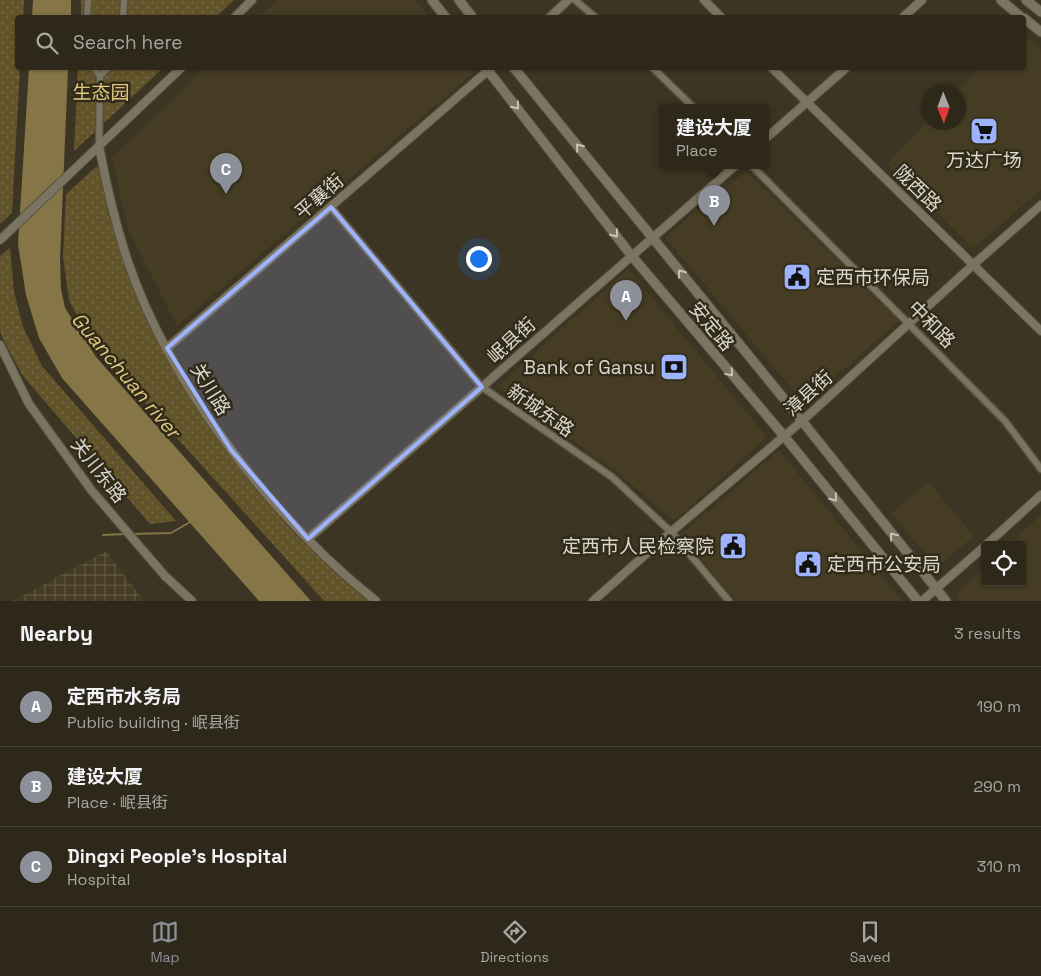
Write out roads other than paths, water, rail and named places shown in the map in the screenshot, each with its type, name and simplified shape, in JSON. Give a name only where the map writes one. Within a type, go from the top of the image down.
[{"type":"main road","points":[[432,0],[444,15]]},
{"type":"main road","points":[[459,0],[471,15]]},
{"type":"main road","points":[[1001,0],[1019,15]]},
{"type":"main road","points":[[1026,0],[1041,12]]},
{"type":"main road","points":[[1026,20],[1041,32]]},
{"type":"main road","name":"安定路","points":[[490,70],[631,255],[920,601]]},
{"type":"main road","name":"安定路","points":[[516,70],[946,601]]},
{"type":"street","points":[[87,15],[88,0]]},
{"type":"street","points":[[123,15],[124,0]]},
{"type":"street","points":[[237,15],[252,0]]},
{"type":"street","points":[[552,15],[568,0]]},
{"type":"street","points":[[575,0],[592,15]]},
{"type":"street","points":[[704,0],[719,15]]},
{"type":"street","points":[[905,15],[922,0]]},
{"type":"street","points":[[96,70],[100,76],[99,146]]},
{"type":"street","points":[[100,76],[106,70]]},
{"type":"street","points":[[0,240],[179,70]]},
{"type":"street","name":"平襄街","points":[[167,348],[331,207],[486,70]]},
{"type":"street","points":[[655,70],[690,104]]},
{"type":"street","name":"陇西路","points":[[774,70],[1041,331]]},
{"type":"street","points":[[769,135],[844,70]]},
{"type":"street","name":"关川路","points":[[99,146],[108,192],[127,259],[142,298],[192,393],[232,450],[280,511],[334,564],[376,601]]},
{"type":"street","name":"岷县街","points":[[308,539],[731,169]]},
{"type":"street","name":"中和路","points":[[755,169],[909,322],[1005,421],[1041,469]]},
{"type":"street","name":"漳县街","points":[[593,601],[802,421],[973,264],[1041,206]]},
{"type":"street","name":"新城东路","points":[[331,207],[482,387],[612,477],[671,532],[729,601]]},
{"type":"street","name":"关川东路","points":[[0,345],[29,404],[92,491],[165,576],[192,601]]},
{"type":"street","points":[[989,541],[1041,495]]},
{"type":"street","points":[[920,601],[981,549]]},
{"type":"waterway","points":[[133,534],[171,533],[190,522]]},
{"type":"waterway","points":[[103,535],[125,534]]},
{"type":"place","name":"万达广场","points":[[984,131]]},
{"type":"place","name":"Dingxi People's Hospital","points":[[226,194]]},
{"type":"place","name":"建设大厦","points":[[714,226]]},
{"type":"place","name":"定西市环保局","points":[[797,277]]},
{"type":"place","name":"定西市水务局","points":[[626,321]]},
{"type":"place","name":"Bank of Gansu","points":[[674,367]]},
{"type":"place","name":"定西市人民检察院","points":[[733,546]]},
{"type":"place","name":"定西市公安局","points":[[808,564]]},
{"type":"park label","name":"生态园","points":[[101,92]]},
{"type":"water label","name":"Guanchuan river","points":[[126,375]]}]
